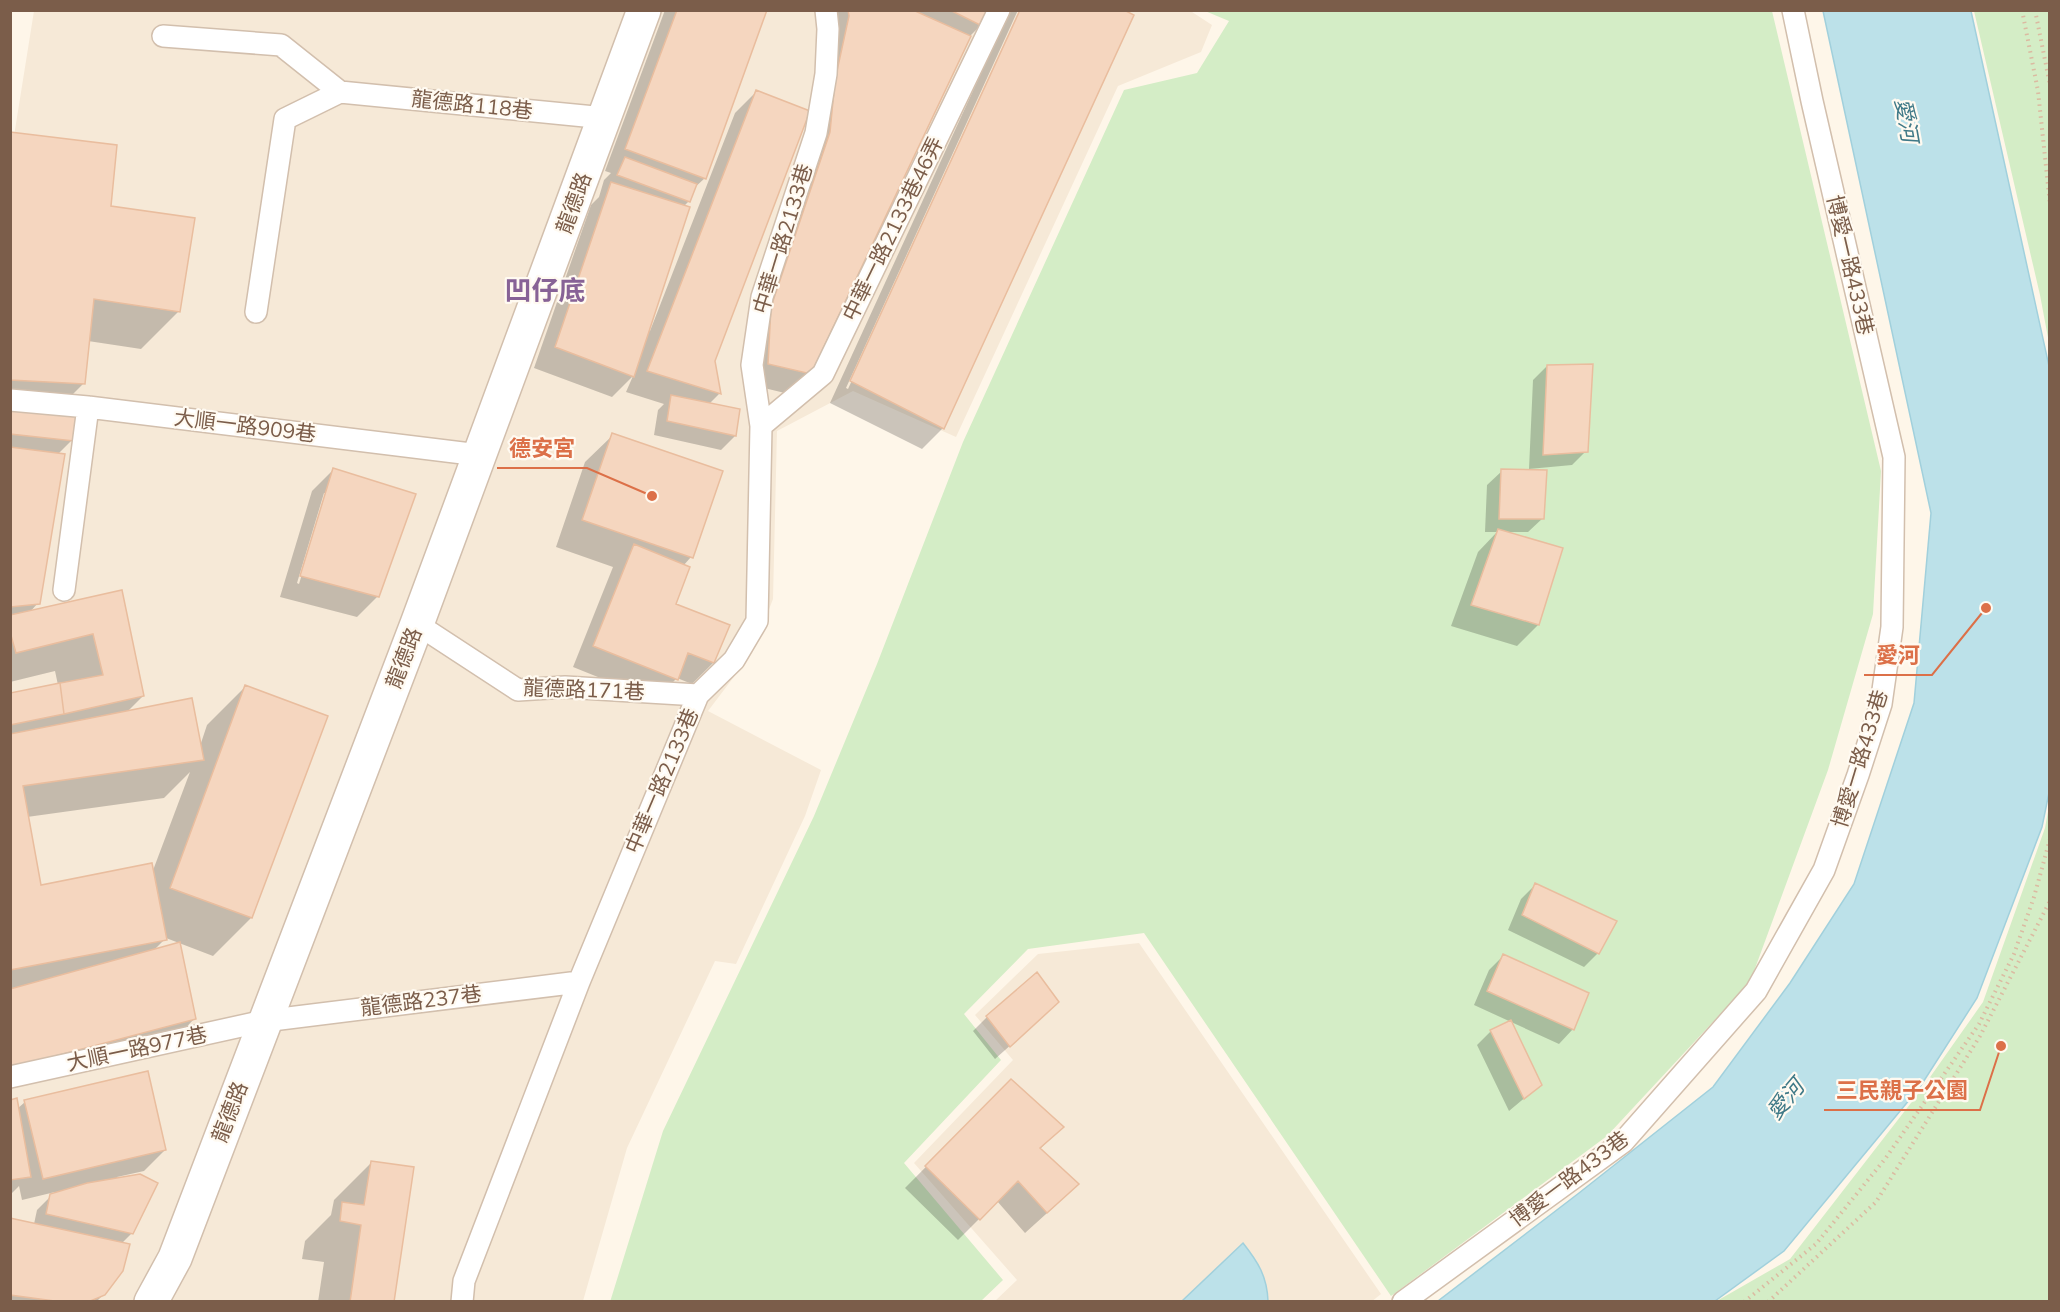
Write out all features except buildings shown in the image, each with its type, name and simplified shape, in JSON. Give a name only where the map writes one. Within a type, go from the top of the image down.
[{"type":"street","name":"龍德路","points":[[153,1301],[175,1258],[417,624],[644,10]]},
{"type":"lane","name":"中華一路2133巷","points":[[462,1302],[464,1281],[579,982],[698,694],[734,660],[757,621],[761,426],[752,365],[762,297],[816,133],[826,74],[828,29],[826,10]]},
{"type":"lane","name":"中華一路2133巷46弄","points":[[761,426],[823,374],[999,10]]},
{"type":"lane","name":"博愛一路433巷","points":[[1403,1302],[1623,1142],[1756,992],[1824,870],[1881,704],[1892,627],[1894,457],[1793,10]]},
{"type":"lane","points":[[163,36],[281,45],[340,92],[285,118],[256,312]]},
{"type":"lane","name":"龍德路118巷","points":[[340,92],[605,118]]},
{"type":"lane","name":"大順一路909巷","points":[[10,400],[88,406],[479,455]]},
{"type":"lane","points":[[64,590],[88,406]]},
{"type":"lane","name":"龍德路171巷","points":[[417,624],[518,690],[565,687],[698,694]]},
{"type":"lane","name":"龍德路237巷","points":[[264,1021],[579,982]]},
{"type":"lane","name":"大順一路977巷","points":[[10,1077],[264,1021]]},
{"type":"path","points":[[2022,10],[2038,90],[2049,204]]},
{"type":"path","points":[[2036,10],[2049,85]]},
{"type":"path","points":[[1744,1302],[1816,1244],[1885,1159],[1979,1024],[2014,954],[2034,897],[2049,839]]},
{"type":"path","points":[[1768,1302],[1876,1202],[1980,1036],[2049,901]]},
{"type":"shaded area","points":[[1189,10],[1212,25],[1201,52],[1118,86],[956,437],[853,391],[777,431],[773,599],[752,653],[708,711],[821,770],[805,816],[736,964],[715,961],[627,1148],[583,1301],[11,1301],[10,161],[34,11]]},
{"type":"shaded area","points":[[1139,943],[1381,1294],[1371,1302],[995,1301],[1017,1280],[914,1163],[1013,1060],[975,1015],[1038,954]]},
{"type":"green space","points":[[1205,11],[1772,11],[1881,471],[1873,614],[1828,770],[1750,982],[1607,1136],[1391,1296],[1144,933],[1028,949],[964,1014],[1001,1060],[904,1163],[1003,1280],[981,1301],[610,1302],[663,1131],[814,816],[877,664],[963,442],[1124,90],[1197,73],[1229,21]]},
{"type":"green space","points":[[1974,11],[2049,11],[2049,343],[2040,295]]},
{"type":"green space","points":[[2049,806],[2049,1301],[1715,1302],[1790,1259],[1921,1090],[1983,1002],[2045,828]]},
{"type":"water","name":"愛河","points":[[1823,11],[1971,11],[2049,366],[2050,788],[2042,827],[1977,998],[1920,1087],[1784,1251],[1715,1301],[1438,1301],[1713,1087],[1790,983],[1854,884],[1914,703],[1931,513]]},
{"type":"water","points":[[1243,1243],[1261,1270],[1268,1301],[1182,1301]]},
{"type":"place","name":"德安宮","points":[[652,496]]},
{"type":"place","name":"愛河","points":[[1986,608]]},
{"type":"place","name":"三民親子公園","points":[[2001,1046]]},
{"type":"district","name":"凹仔底","points":[[545,291]]}]
